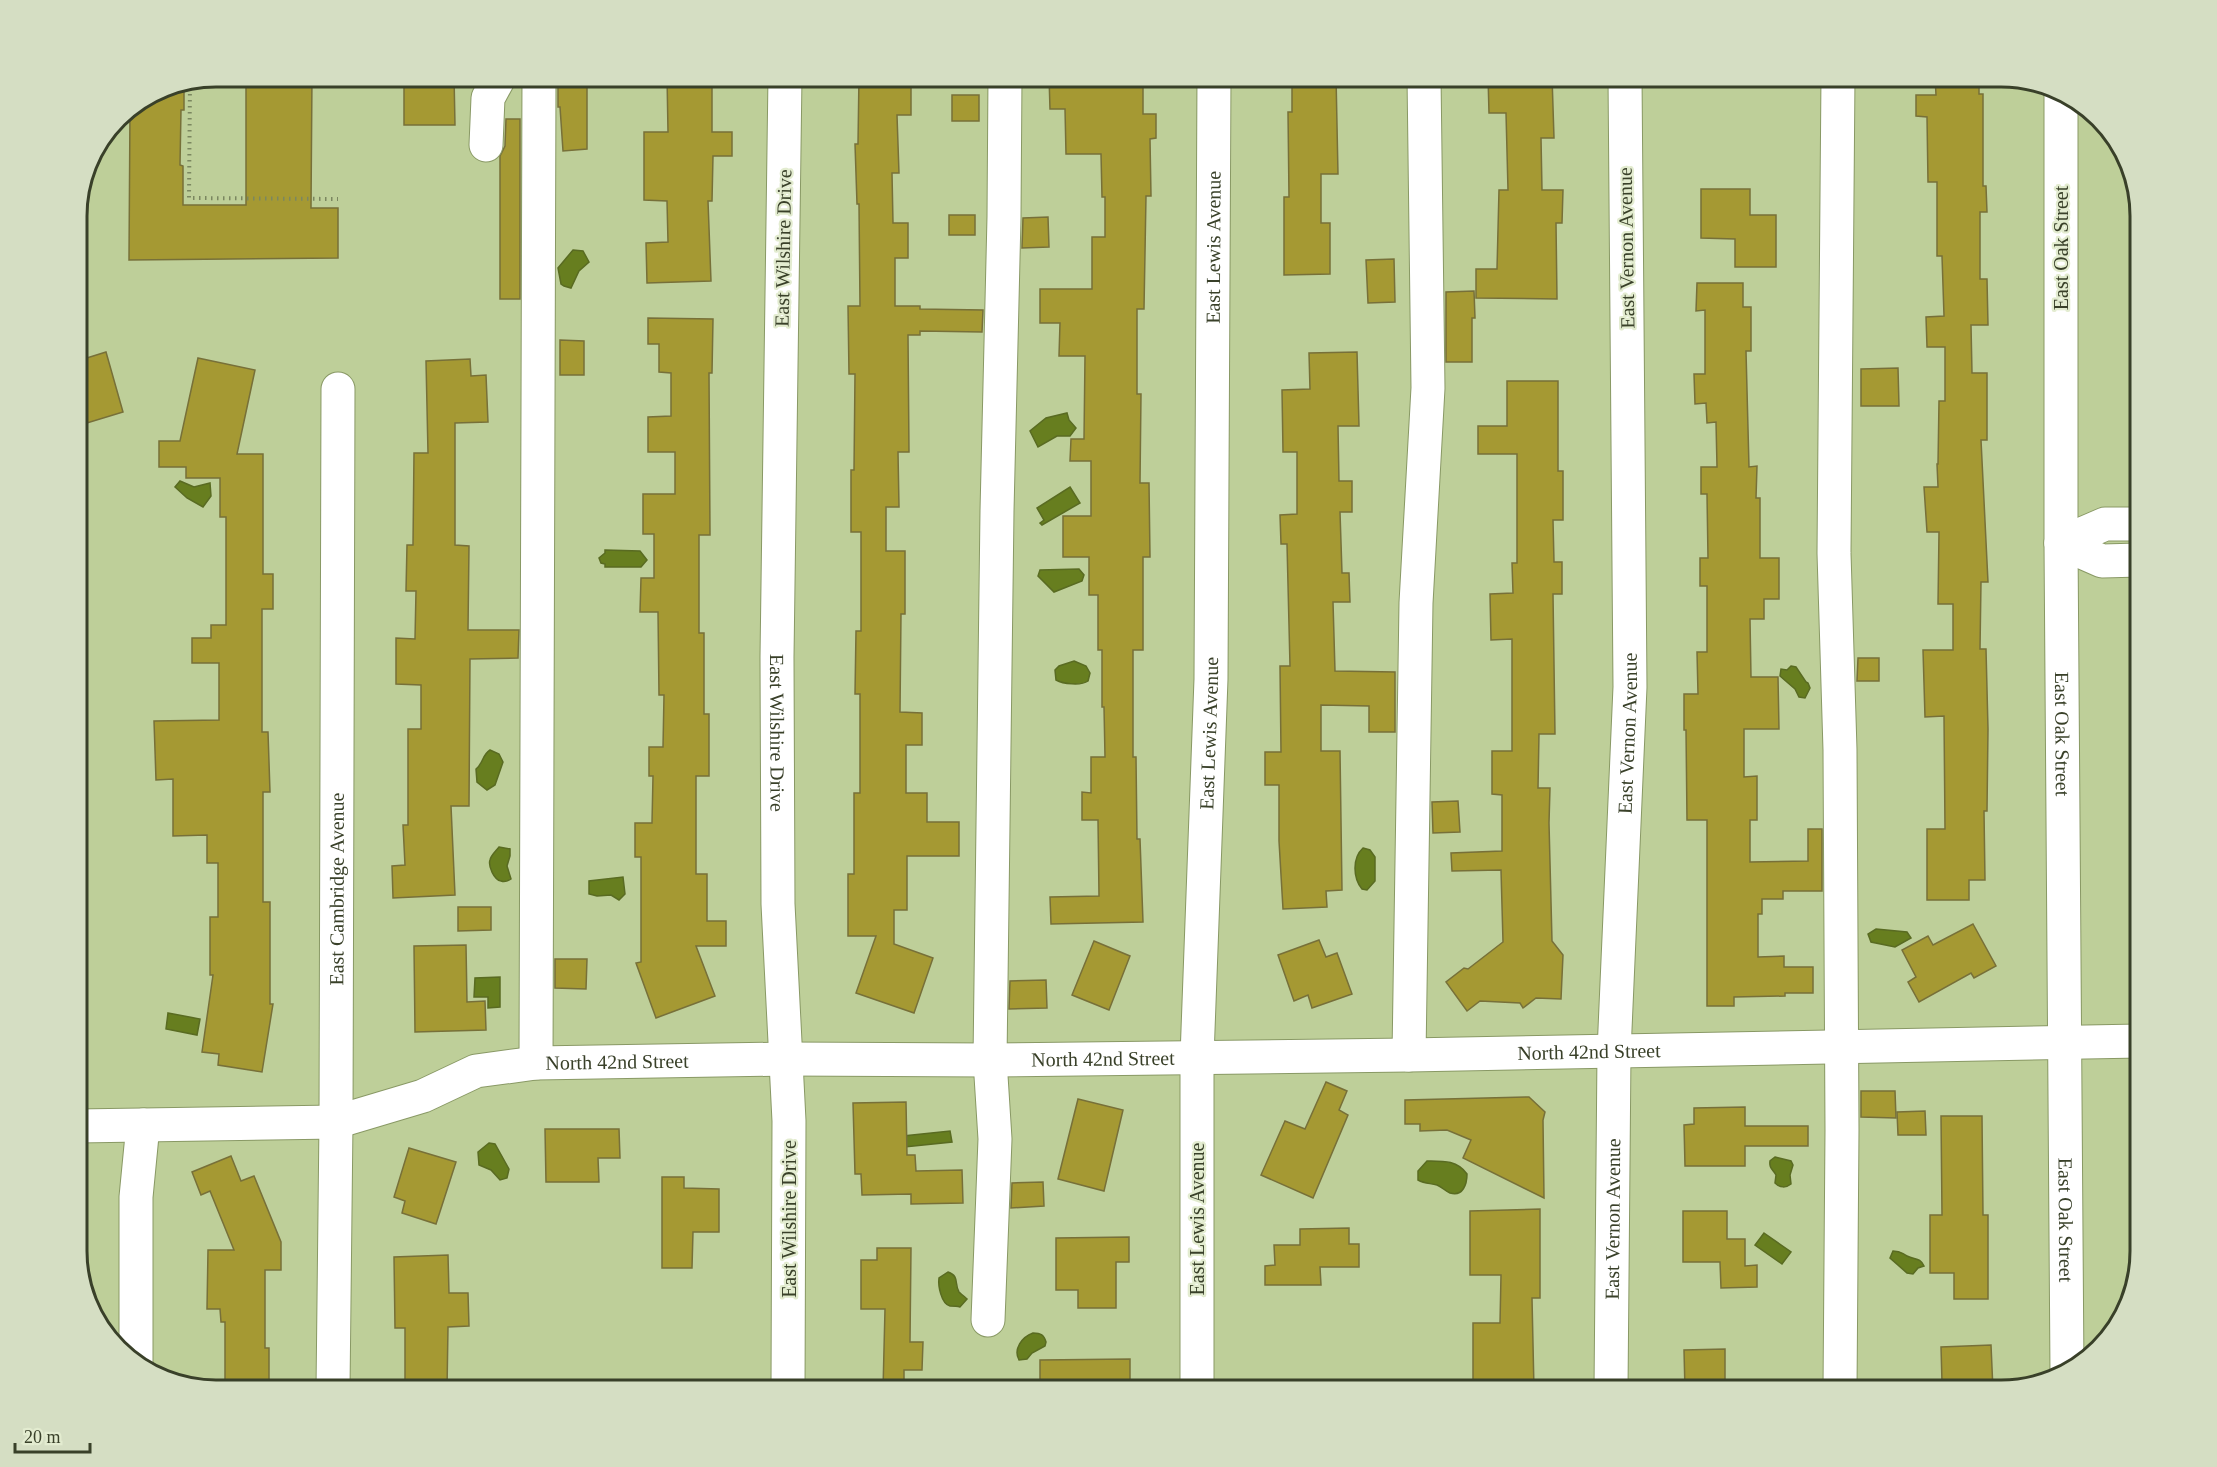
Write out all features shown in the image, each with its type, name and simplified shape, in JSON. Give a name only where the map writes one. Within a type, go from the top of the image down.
[{"type":"street","points":[[486,145],[488,98],[494,87]]},
{"type":"street","points":[[536,1063],[539,87]]},
{"type":"street","name":"East Wilshire Drive","points":[[785,87],[777,657],[778,904],[789,1121],[788,1380]]},
{"type":"street","points":[[988,1320],[995,1139],[990,1060],[1005,217],[1005,87]]},
{"type":"street","name":"East Lewis Avenue","points":[[1197,1380],[1197,1057],[1211,679],[1214,87]]},
{"type":"street","points":[[1409,1055],[1416,603],[1428,388],[1424,87]]},
{"type":"street","name":"East Vernon Avenue","points":[[1611,1380],[1614,1052],[1630,687],[1625,87]]},
{"type":"street","points":[[1838,87],[1834,553],[1840,750],[1840,1380]]},
{"type":"street","name":"East Oak Street","points":[[2061,102],[2061,543],[2067,1362]]},
{"type":"street","name":"East Cambridge Avenue","points":[[333,1380],[338,389]]},
{"type":"street","points":[[2061,543],[2105,524],[2130,524]]},
{"type":"street","points":[[2061,543],[2102,561],[2130,560]]},
{"type":"street","name":"North 42nd Street","points":[[87,1126],[336,1122],[423,1096],[476,1071],[536,1063],[1409,1055],[2130,1041]]},
{"type":"street","points":[[136,1352],[136,1197],[143,1125]]},
{"type":"path","points":[[190,90],[189,198],[338,199]]},
{"type":"shaded area","points":[[573,250],[583,251],[589,262],[579,271],[571,288],[561,284],[558,268]]},
{"type":"shaded area","points":[[1067,413],[1069,420],[1076,428],[1070,436],[1057,436],[1038,447],[1030,431],[1046,418]]},
{"type":"shaded area","points":[[180,481],[194,487],[210,483],[211,496],[203,507],[187,498],[175,487]]},
{"type":"shaded area","points":[[1070,487],[1080,503],[1042,525],[1040,523],[1044,520],[1037,508]]},
{"type":"shaded area","points":[[605,550],[640,551],[647,560],[641,567],[605,567],[599,558]]},
{"type":"shaded area","points":[[1079,569],[1084,575],[1082,581],[1054,592],[1038,576],[1040,570]]},
{"type":"shaded area","points":[[1074,661],[1086,666],[1090,673],[1088,681],[1072,684],[1056,680],[1055,670],[1059,666]]},
{"type":"shaded area","points":[[1791,666],[1796,667],[1808,683],[1810,688],[1805,698],[1799,697],[1795,689],[1780,676],[1781,669],[1787,670]]},
{"type":"shaded area","points":[[490,750],[499,754],[503,762],[495,785],[487,790],[477,782],[476,769]]},
{"type":"shaded area","points":[[499,847],[510,849],[507,866],[511,879],[506,881],[498,880],[490,866],[492,855]]},
{"type":"shaded area","points":[[1363,848],[1370,850],[1375,857],[1375,881],[1367,890],[1362,889],[1355,874],[1355,862]]},
{"type":"shaded area","points":[[623,877],[625,894],[619,900],[611,895],[589,894],[589,881]]},
{"type":"shaded area","points":[[1876,929],[1907,932],[1911,938],[1895,947],[1871,942],[1868,934]]},
{"type":"shaded area","points":[[500,977],[500,1007],[488,1008],[488,997],[474,997],[475,978]]},
{"type":"shaded area","points":[[168,1013],[200,1019],[197,1035],[166,1029]]},
{"type":"shaded area","points":[[950,1131],[952,1142],[885,1149],[884,1138]]},
{"type":"shaded area","points":[[489,1143],[495,1144],[509,1169],[507,1178],[500,1180],[491,1170],[479,1165],[478,1152]]},
{"type":"shaded area","points":[[1775,1157],[1791,1161],[1793,1165],[1790,1175],[1791,1184],[1787,1186],[1781,1187],[1775,1183],[1776,1175],[1770,1161]]},
{"type":"shaded area","points":[[1427,1161],[1449,1162],[1463,1169],[1467,1174],[1463,1189],[1454,1194],[1437,1185],[1418,1180],[1418,1171]]},
{"type":"shaded area","points":[[1764,1233],[1791,1252],[1782,1264],[1755,1245]]},
{"type":"shaded area","points":[[1893,1251],[1919,1260],[1924,1266],[1918,1268],[1913,1274],[1907,1273],[1890,1258]]},
{"type":"shaded area","points":[[948,1272],[954,1276],[959,1292],[967,1299],[960,1307],[947,1305],[941,1294],[939,1278]]},
{"type":"shaded area","points":[[1033,1333],[1043,1336],[1045,1346],[1032,1353],[1027,1359],[1019,1360],[1017,1352],[1020,1344],[1025,1337]]},
{"type":"building","points":[[246,87],[312,87],[311,208],[338,208],[338,258],[129,260],[130,120],[159,100],[184,91],[184,110],[181,110],[180,165],[183,166],[183,205],[246,205]]},
{"type":"building","points":[[404,87],[454,87],[455,125],[404,125]]},
{"type":"building","points":[[558,87],[587,87],[587,149],[563,151],[560,107],[558,107]]},
{"type":"building","points":[[667,87],[712,87],[712,132],[732,132],[732,156],[713,156],[712,201],[708,201],[711,281],[647,283],[646,243],[668,242],[667,201],[644,200],[644,132],[668,132]]},
{"type":"building","points":[[859,87],[911,87],[911,115],[897,115],[899,173],[892,173],[893,223],[908,223],[908,258],[895,258],[895,306],[920,306],[920,309],[983,310],[982,332],[920,331],[920,335],[908,335],[909,452],[898,452],[899,507],[886,507],[886,551],[905,551],[905,614],[901,614],[900,712],[922,713],[922,745],[906,745],[906,793],[927,793],[927,822],[959,822],[959,856],[907,856],[907,910],[894,910],[894,944],[933,958],[914,1013],[856,993],[876,936],[848,936],[848,874],[854,874],[854,793],[860,793],[860,694],[855,694],[856,631],[861,631],[861,532],[851,532],[855,374],[849,374],[848,306],[860,306],[859,204],[857,204],[855,144],[858,144]]},
{"type":"building","points":[[1049,87],[1143,87],[1143,114],[1156,114],[1156,138],[1150,139],[1151,196],[1146,196],[1144,309],[1137,309],[1137,394],[1141,394],[1140,483],[1149,483],[1150,557],[1143,557],[1143,650],[1133,650],[1133,757],[1136,757],[1137,839],[1140,839],[1143,922],[1051,924],[1050,897],[1099,896],[1098,820],[1082,820],[1082,792],[1091,793],[1091,757],[1105,757],[1102,650],[1098,650],[1098,595],[1089,595],[1089,557],[1063,557],[1063,516],[1091,516],[1091,461],[1070,461],[1071,439],[1084,439],[1085,356],[1059,356],[1060,323],[1040,323],[1040,289],[1092,289],[1092,237],[1105,237],[1105,197],[1102,197],[1101,154],[1066,154],[1065,109],[1050,109]]},
{"type":"building","points":[[1292,87],[1336,87],[1338,174],[1321,174],[1321,223],[1330,223],[1330,274],[1284,275],[1284,197],[1289,197],[1288,112],[1292,112]]},
{"type":"building","points":[[1488,87],[1552,87],[1554,138],[1541,138],[1542,190],[1563,190],[1562,223],[1556,223],[1557,299],[1476,298],[1476,269],[1497,269],[1499,190],[1508,190],[1506,113],[1489,113]]},
{"type":"building","points":[[1936,87],[1979,87],[1979,94],[1983,94],[1983,186],[1986,186],[1987,212],[1980,212],[1980,279],[1987,279],[1988,325],[1971,325],[1972,373],[1987,373],[1987,440],[1981,440],[1988,582],[1981,582],[1980,649],[1986,649],[1987,811],[1984,811],[1985,880],[1969,880],[1969,900],[1927,900],[1927,829],[1945,829],[1944,716],[1925,717],[1923,650],[1953,650],[1953,604],[1938,604],[1939,532],[1927,532],[1924,487],[1938,487],[1939,401],[1945,401],[1945,347],[1927,347],[1926,317],[1944,316],[1942,256],[1937,256],[1937,182],[1928,182],[1927,117],[1916,116],[1916,95],[1936,95]]},
{"type":"building","points":[[952,95],[979,95],[979,121],[952,121]]},
{"type":"building","points":[[506,119],[520,119],[520,299],[500,299],[500,156],[505,146]]},
{"type":"building","points":[[1701,189],[1750,189],[1750,215],[1776,215],[1776,267],[1735,267],[1735,239],[1701,238]]},
{"type":"building","points":[[949,215],[975,215],[975,235],[949,235]]},
{"type":"building","points":[[1048,217],[1049,247],[1022,248],[1023,218]]},
{"type":"building","points":[[1394,259],[1395,302],[1368,303],[1366,260]]},
{"type":"building","points":[[1697,283],[1743,283],[1743,307],[1751,307],[1751,351],[1746,351],[1749,467],[1757,466],[1756,498],[1760,498],[1760,558],[1779,558],[1779,599],[1764,599],[1764,619],[1750,619],[1751,677],[1778,677],[1779,729],[1744,729],[1744,777],[1757,776],[1757,820],[1750,820],[1750,862],[1808,861],[1808,829],[1822,829],[1822,891],[1783,891],[1783,899],[1762,899],[1762,914],[1758,914],[1758,957],[1784,956],[1784,967],[1813,967],[1813,993],[1734,997],[1734,1006],[1707,1006],[1707,820],[1687,820],[1684,694],[1698,694],[1697,652],[1707,652],[1707,586],[1700,586],[1700,558],[1708,558],[1707,494],[1701,494],[1701,467],[1717,467],[1716,422],[1707,423],[1706,403],[1695,404],[1694,374],[1705,374],[1705,310],[1696,311]]},
{"type":"building","points":[[1474,291],[1472,362],[1446,362],[1446,292]]},
{"type":"building","points":[[648,318],[713,319],[712,373],[709,373],[710,535],[699,535],[699,633],[704,633],[704,714],[709,714],[709,776],[696,776],[696,874],[707,874],[707,921],[726,921],[726,946],[696,946],[715,996],[656,1018],[636,963],[641,962],[641,857],[635,857],[635,823],[652,823],[653,776],[649,776],[649,747],[663,747],[664,695],[659,695],[658,612],[640,612],[641,578],[654,578],[654,534],[643,534],[643,494],[675,494],[675,452],[648,452],[648,417],[671,416],[671,373],[659,372],[659,344],[648,344]]},
{"type":"building","points":[[560,340],[584,341],[584,375],[560,375]]},
{"type":"building","points":[[106,352],[123,412],[87,423],[87,358]]},
{"type":"building","points":[[1357,352],[1359,426],[1338,426],[1339,481],[1352,481],[1352,512],[1340,512],[1342,573],[1349,573],[1350,602],[1333,602],[1335,671],[1395,672],[1395,732],[1369,732],[1369,706],[1321,705],[1321,751],[1340,751],[1342,890],[1326,891],[1327,907],[1283,909],[1279,841],[1279,785],[1265,785],[1265,752],[1281,752],[1280,666],[1290,666],[1287,544],[1281,544],[1280,515],[1297,514],[1297,452],[1283,452],[1282,390],[1310,389],[1309,353]]},
{"type":"building","points":[[198,358],[255,370],[237,454],[263,454],[263,574],[273,574],[273,609],[262,609],[262,732],[268,732],[270,792],[263,792],[263,902],[270,902],[270,1004],[273,1004],[262,1072],[218,1065],[219,1054],[202,1052],[213,975],[210,975],[210,917],[218,917],[218,863],[207,863],[207,835],[173,836],[173,779],[156,780],[154,721],[219,720],[219,663],[192,663],[192,638],[211,638],[211,625],[226,625],[226,517],[220,517],[220,478],[186,478],[186,467],[159,467],[159,441],[180,441]]},
{"type":"building","points":[[470,359],[471,376],[486,375],[488,422],[455,423],[455,545],[469,546],[468,630],[519,630],[518,658],[470,659],[469,806],[451,806],[455,895],[393,898],[392,866],[405,865],[403,825],[408,825],[408,729],[421,729],[421,685],[396,684],[396,638],[415,639],[416,591],[406,591],[407,545],[413,545],[414,453],[428,453],[426,361]]},
{"type":"building","points":[[1898,368],[1899,406],[1861,406],[1861,369]]},
{"type":"building","points":[[1507,381],[1558,381],[1558,471],[1563,471],[1563,520],[1553,520],[1554,562],[1562,562],[1562,594],[1553,594],[1555,734],[1539,734],[1538,788],[1550,788],[1552,941],[1563,955],[1561,999],[1536,998],[1523,1008],[1520,1003],[1480,1001],[1467,1011],[1446,982],[1464,968],[1468,969],[1503,942],[1501,870],[1452,871],[1451,853],[1502,851],[1502,795],[1492,794],[1492,751],[1512,751],[1512,639],[1491,640],[1490,594],[1513,593],[1512,563],[1517,563],[1517,454],[1478,454],[1478,426],[1507,426]]},
{"type":"building","points":[[1858,658],[1879,658],[1879,681],[1857,681]]},
{"type":"building","points":[[1458,801],[1460,832],[1433,833],[1432,802]]},
{"type":"building","points":[[458,907],[491,907],[491,930],[458,931]]},
{"type":"building","points":[[1973,924],[1996,966],[1974,978],[1971,973],[1919,1002],[1908,982],[1916,977],[1902,950],[1928,936],[1933,945]]},
{"type":"building","points":[[1319,940],[1326,957],[1337,953],[1352,994],[1312,1008],[1308,995],[1294,1001],[1278,955]]},
{"type":"building","points":[[1094,941],[1130,956],[1109,1010],[1072,995]]},
{"type":"building","points":[[466,945],[467,1002],[485,1001],[486,1030],[415,1032],[414,946]]},
{"type":"building","points":[[555,959],[587,959],[586,989],[555,988]]},
{"type":"building","points":[[1046,980],[1047,1008],[1009,1009],[1010,981]]},
{"type":"building","points":[[1326,1082],[1347,1091],[1339,1110],[1348,1115],[1313,1198],[1261,1175],[1285,1121],[1305,1129]]},
{"type":"building","points":[[1861,1091],[1895,1091],[1896,1118],[1861,1117]]},
{"type":"building","points":[[1529,1097],[1545,1112],[1543,1120],[1544,1198],[1463,1158],[1471,1140],[1447,1130],[1420,1131],[1420,1124],[1405,1124],[1405,1100]]},
{"type":"building","points":[[1078,1099],[1123,1110],[1104,1191],[1058,1179]]},
{"type":"building","points":[[906,1102],[907,1155],[915,1155],[916,1171],[962,1170],[963,1203],[911,1204],[911,1194],[862,1195],[861,1174],[855,1174],[853,1103]]},
{"type":"building","points":[[1745,1107],[1745,1126],[1808,1126],[1808,1146],[1745,1146],[1745,1166],[1685,1166],[1684,1125],[1694,1124],[1694,1108]]},
{"type":"building","points":[[1925,1111],[1926,1135],[1898,1135],[1897,1112]]},
{"type":"building","points":[[1941,1116],[1982,1116],[1983,1215],[1988,1215],[1988,1299],[1954,1299],[1954,1273],[1930,1273],[1930,1215],[1942,1215]]},
{"type":"building","points":[[545,1129],[619,1129],[620,1158],[598,1158],[599,1182],[546,1182]]},
{"type":"building","points":[[409,1148],[456,1162],[436,1224],[402,1213],[405,1201],[394,1197]]},
{"type":"building","points":[[231,1156],[241,1181],[254,1176],[281,1242],[281,1270],[265,1270],[265,1348],[269,1348],[269,1380],[225,1380],[225,1322],[221,1322],[220,1309],[207,1309],[208,1250],[234,1250],[210,1191],[201,1195],[192,1172]]},
{"type":"building","points":[[662,1177],[684,1177],[684,1188],[719,1189],[719,1232],[693,1232],[692,1268],[662,1268]]},
{"type":"building","points":[[1043,1182],[1044,1206],[1011,1208],[1012,1183]]},
{"type":"building","points":[[1540,1209],[1540,1298],[1532,1298],[1534,1380],[1473,1380],[1473,1323],[1500,1323],[1501,1275],[1470,1275],[1470,1211]]},
{"type":"building","points":[[1683,1211],[1727,1211],[1727,1239],[1745,1239],[1745,1266],[1757,1265],[1757,1287],[1721,1288],[1720,1262],[1683,1262]]},
{"type":"building","points":[[1349,1228],[1349,1244],[1359,1244],[1359,1267],[1320,1267],[1321,1285],[1265,1285],[1265,1266],[1275,1265],[1274,1245],[1300,1245],[1300,1229]]},
{"type":"building","points":[[1129,1237],[1129,1262],[1116,1262],[1116,1308],[1078,1308],[1078,1290],[1056,1290],[1056,1238]]},
{"type":"building","points":[[877,1248],[911,1248],[910,1342],[923,1342],[922,1370],[904,1370],[904,1380],[883,1380],[885,1309],[861,1309],[861,1260],[877,1260]]},
{"type":"building","points":[[448,1255],[449,1293],[468,1293],[469,1326],[448,1327],[447,1380],[405,1380],[405,1328],[395,1328],[394,1257]]},
{"type":"building","points":[[1991,1345],[1993,1380],[1942,1380],[1941,1347]]},
{"type":"building","points":[[1725,1349],[1725,1380],[1685,1380],[1684,1350]]},
{"type":"building","points":[[1130,1359],[1130,1380],[1040,1380],[1040,1360]]}]
